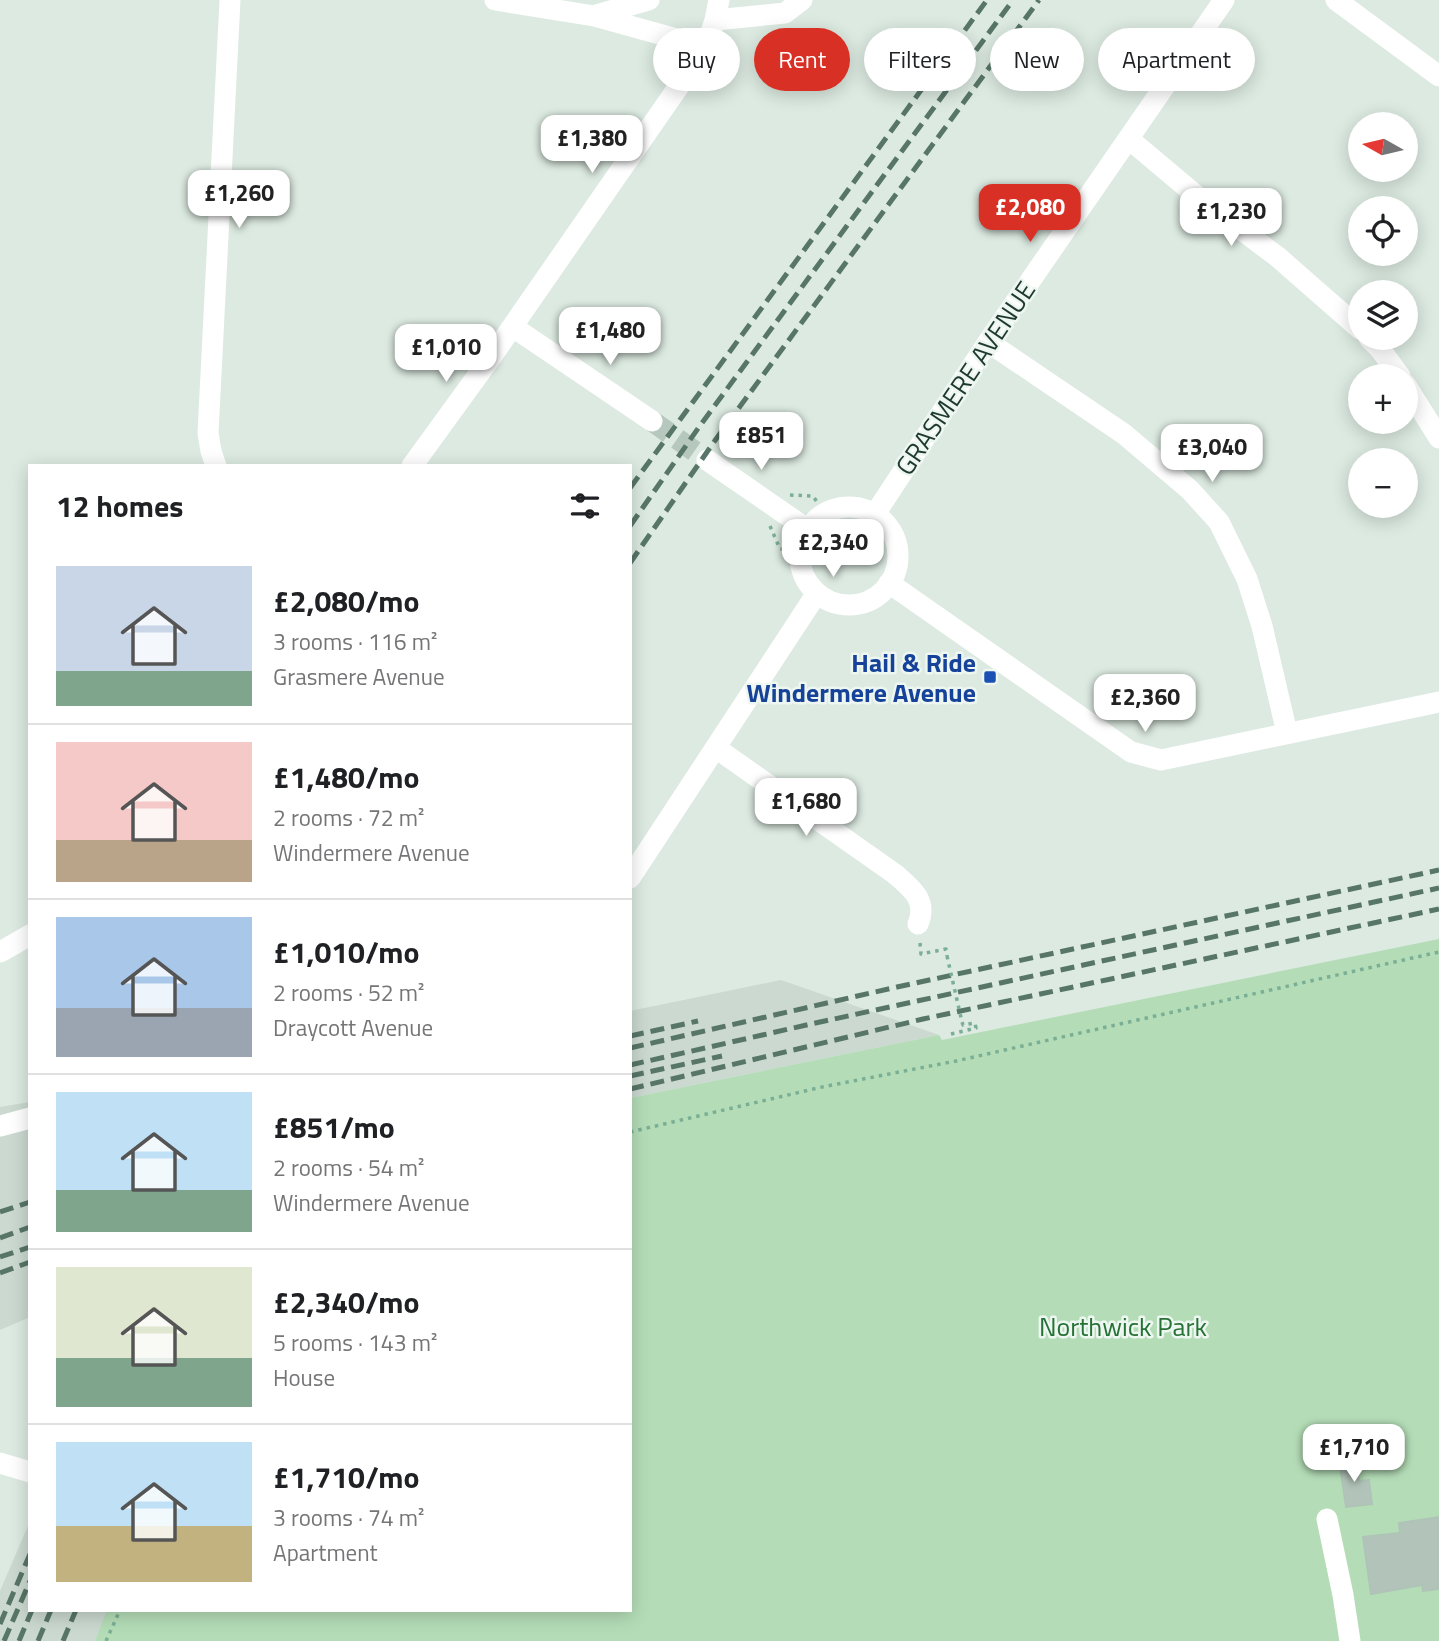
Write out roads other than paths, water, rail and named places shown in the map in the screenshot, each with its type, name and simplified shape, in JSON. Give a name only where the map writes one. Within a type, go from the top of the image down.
[{"type":"street","points":[[215,464],[208,433],[230,0]]},
{"type":"street","points":[[495,0],[594,16],[653,32]]},
{"type":"street","points":[[594,16],[649,0]]},
{"type":"street","points":[[712,28],[717,10],[785,13],[802,0]]},
{"type":"street","name":"GRASMERE AVENUE","points":[[875,514],[988,342],[1224,0]]},
{"type":"street","points":[[1336,0],[1439,76]]},
{"type":"street","points":[[413,464],[513,327],[676,91]]},
{"type":"street","points":[[1129,139],[1198,197],[1279,258],[1348,318]]},
{"type":"street","points":[[513,327],[652,421]]},
{"type":"street","points":[[988,342],[1124,434],[1190,490],[1219,522],[1247,579],[1262,626],[1287,733]]},
{"type":"street","points":[[1418,405],[1439,438]]},
{"type":"street","points":[[707,460],[807,529]]},
{"type":"street","points":[[852,507],[875,514],[887,526],[895,541],[898,558],[889,583],[877,596],[862,603],[845,605],[828,601],[808,583],[801,568],[800,551],[807,529],[819,516],[835,509],[852,507]]},
{"type":"street","points":[[889,583],[1132,752],[1161,760],[1439,702]]},
{"type":"street","points":[[632,875],[817,593]]},
{"type":"street","points":[[716,748],[895,874],[916,892],[922,914],[918,924]]},
{"type":"street","points":[[0,952],[28,936]]},
{"type":"street","points":[[0,1126],[28,1119]]},
{"type":"street","points":[[0,1463],[28,1471]]},
{"type":"street","points":[[1327,1519],[1350,1641]]},
{"type":"tunnel","points":[[652,421],[707,460]]},
{"type":"railway","points":[[632,485],[987,0]]},
{"type":"railway","points":[[632,523],[699,427],[1013,0]]},
{"type":"railway","points":[[632,560],[716,439],[1039,0]]},
{"type":"railway","points":[[632,1048],[897,987],[1439,870]]},
{"type":"railway","points":[[632,1065],[1439,888]]},
{"type":"railway","points":[[632,1089],[923,1019],[1439,909]]},
{"type":"railway","points":[[632,1036],[698,1021]]},
{"type":"railway","points":[[632,1076],[722,1056]]},
{"type":"railway","points":[[0,1212],[28,1203]]},
{"type":"railway","points":[[0,1238],[28,1228]]},
{"type":"railway","points":[[0,1257],[28,1248]]},
{"type":"railway","points":[[0,1273],[28,1263]]},
{"type":"railway","points":[[0,1624],[28,1559]]},
{"type":"railway","points":[[4,1641],[28,1586]]},
{"type":"railway","points":[[19,1641],[31,1612]]},
{"type":"railway","points":[[38,1641],[50,1612]]},
{"type":"railway","points":[[63,1641],[75,1612]]},
{"type":"place","name":"Hail & Ride Windermere Avenue","points":[[990,677]]},
{"type":"park label","name":"Northwick Park","points":[[1123,1326]]}]
